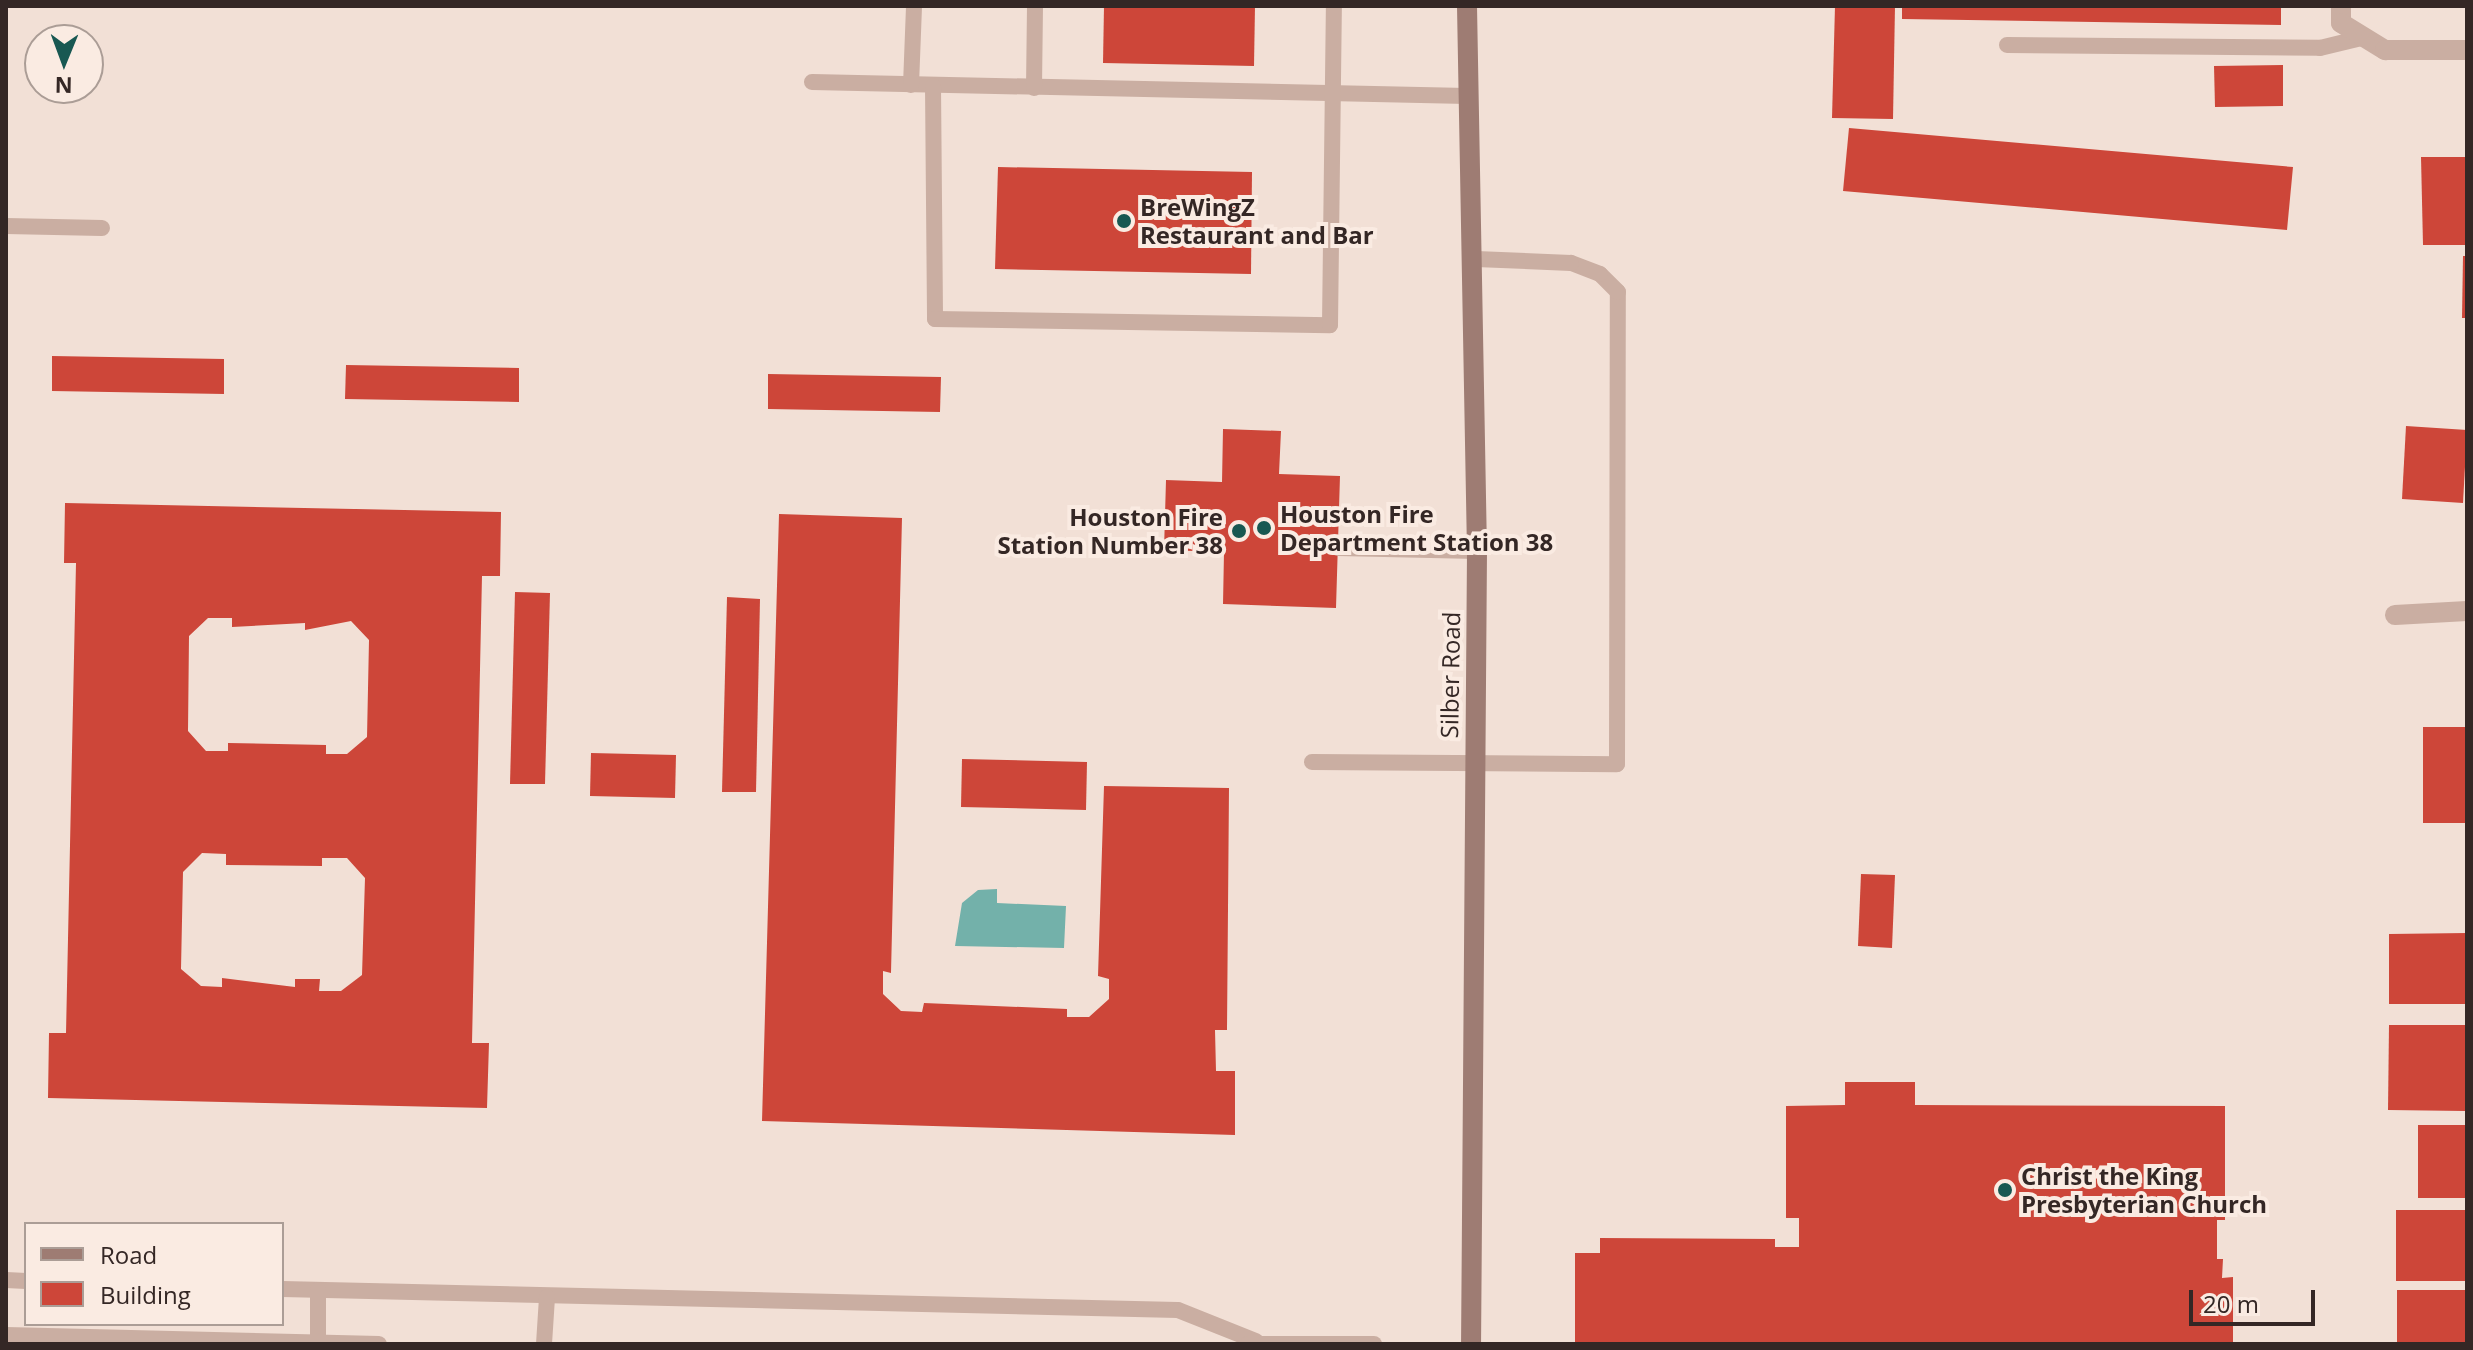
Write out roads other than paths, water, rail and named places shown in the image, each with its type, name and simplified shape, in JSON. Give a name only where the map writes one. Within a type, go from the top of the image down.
[{"type":"street","name":"Silber Road","points":[[1467,6],[1467,96],[1476,259],[1477,551],[1471,1344]]},
{"type":"street","points":[[2341,14],[2365,37],[2385,50],[2467,50]]},
{"type":"street","points":[[2395,615],[2467,611]]},
{"type":"lane","points":[[911,85],[914,6]]},
{"type":"lane","points":[[1034,88],[1035,6]]},
{"type":"lane","points":[[933,86],[935,319],[1330,325],[1334,6]]},
{"type":"lane","points":[[2007,45],[2320,48],[2365,37]]},
{"type":"lane","points":[[812,82],[1333,96],[1467,96]]},
{"type":"lane","points":[[6,226],[102,228]]},
{"type":"lane","points":[[1312,762],[1475,766],[1617,764],[1622,317],[1618,292],[1586,268],[1476,259]]},
{"type":"lane","points":[[1338,548],[1477,551]]},
{"type":"lane","points":[[284,1289],[1178,1310],[1251,1342],[1374,1344]]},
{"type":"lane","points":[[318,1290],[318,1342]]},
{"type":"lane","points":[[544,1344],[547,1297]]},
{"type":"lane","points":[[6,1335],[379,1344]]},
{"type":"water","points":[[997,889],[997,903],[1066,906],[1064,948],[955,946],[962,903],[978,890]]},
{"type":"place","name":"BreWingZ Restaurant and Bar","points":[[1124,221]]},
{"type":"place","name":"Houston Fire Department Station 38","points":[[1264,528]]},
{"type":"place","name":"Houston Fire Station Number 38","points":[[1239,531]]},
{"type":"place","name":"Christ the King Presbyterian Church","points":[[2005,1190]]}]
